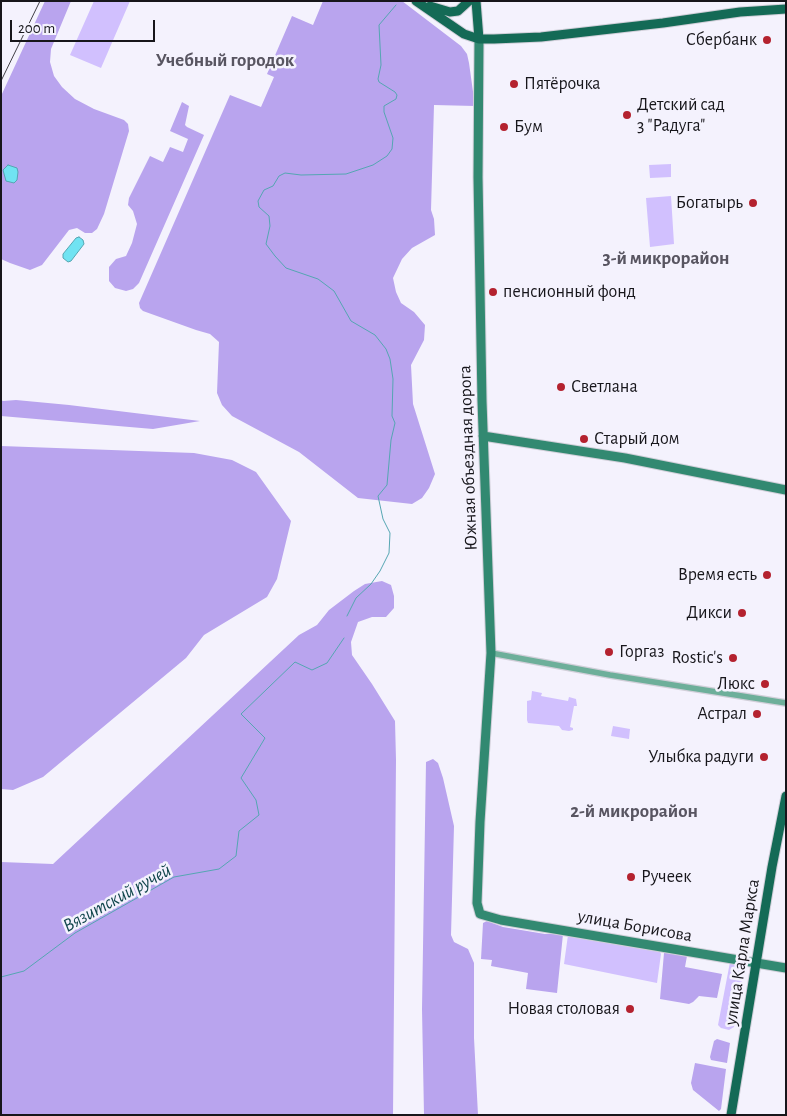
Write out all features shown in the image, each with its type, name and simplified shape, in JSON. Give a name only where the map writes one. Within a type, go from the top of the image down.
[{"type":"main road","points":[[418,2],[450,12],[458,11],[469,1]]},
{"type":"main road","name":"Южная объездная дорога","points":[[476,1],[479,39]]},
{"type":"main road","points":[[418,2],[464,34],[479,39],[541,37],[740,12],[786,9]]},
{"type":"main road","name":"улица Карла Маркса","points":[[731,1115],[786,796]]},
{"type":"street","name":"Южная объездная дорога","points":[[479,39],[478,177],[483,436],[490,653],[480,822],[478,903],[480,914]]},
{"type":"street","points":[[483,436],[625,458],[786,490]]},
{"type":"street","points":[[490,653],[786,703]]},
{"type":"street","name":"улица Борисова","points":[[480,914],[501,920],[786,968]]},
{"type":"shaded area","points":[[45,1],[71,1],[51,49],[50,62],[54,76],[62,87],[75,99],[94,109],[124,120],[128,124],[129,131],[104,214],[97,229],[92,233],[85,233],[77,228],[69,230],[42,265],[30,270],[1,259],[1,96]]},
{"type":"shaded area","points":[[94,1],[130,1],[101,68],[70,55]]},
{"type":"shaded area","points":[[323,1],[402,1],[461,46],[467,54],[469,63],[475,106],[434,105],[431,210],[434,219],[435,235],[412,248],[402,259],[393,278],[401,303],[414,312],[425,325],[424,340],[411,365],[413,404],[435,474],[422,498],[412,504],[358,498],[299,452],[232,416],[222,405],[217,393],[219,342],[210,334],[143,311],[139,303],[230,95],[261,107],[274,77],[267,74],[292,16],[313,25]]},
{"type":"shaded area","points":[[182,102],[189,106],[185,125],[204,135],[139,283],[133,289],[126,291],[115,288],[109,281],[109,267],[116,259],[126,256],[137,224],[133,211],[128,205],[129,198],[150,156],[163,162],[170,147],[183,152],[188,139],[170,131]]},
{"type":"shaded area","points":[[671,164],[671,177],[650,178],[649,165]]},
{"type":"shaded area","points":[[671,196],[674,244],[650,247],[646,198]]},
{"type":"shaded area","points":[[1,400],[69,405],[200,421],[153,429],[1,416]]},
{"type":"shaded area","points":[[1,446],[194,453],[232,460],[256,472],[291,521],[277,579],[267,597],[204,635],[186,658],[43,777],[13,790],[1,789]]},
{"type":"shaded area","points":[[382,581],[391,585],[394,596],[394,608],[386,617],[372,617],[358,622],[351,642],[352,655],[395,721],[393,1115],[1,1115],[1,862],[53,864],[299,635],[317,625],[329,610],[354,591],[365,584]]},
{"type":"shaded area","points":[[532,691],[542,693],[541,696],[568,701],[569,697],[576,699],[577,706],[574,706],[570,727],[573,730],[562,730],[559,726],[528,723],[527,701],[531,700]]},
{"type":"shaded area","points":[[613,726],[630,729],[629,739],[611,736]]},
{"type":"shaded area","points":[[433,759],[438,763],[443,778],[454,826],[451,935],[454,942],[468,949],[474,963],[474,1038],[478,1115],[424,1115],[422,1009],[426,762]]},
{"type":"shaded area","points":[[487,921],[503,927],[545,934],[563,934],[557,993],[526,989],[528,973],[491,966],[492,960],[481,959],[483,923]]},
{"type":"shaded area","points":[[568,935],[659,950],[661,954],[657,983],[564,964]]},
{"type":"shaded area","points":[[664,953],[687,956],[685,967],[722,974],[717,998],[699,996],[689,1004],[660,999]]},
{"type":"shaded area","points":[[730,962],[745,965],[734,1027],[729,1030],[718,1025]]},
{"type":"shaded area","points":[[717,1039],[730,1043],[727,1063],[711,1060],[714,1041]]},
{"type":"shaded area","points":[[695,1063],[726,1069],[721,1109],[719,1111],[693,1090],[691,1083]]},
{"type":"water","points":[[8,165],[17,168],[17,180],[14,183],[6,181],[3,170]]},
{"type":"water","points":[[79,237],[83,240],[84,244],[71,261],[68,262],[63,258],[63,254]]},
{"type":"waterway","name":"Вязитский ручей","points":[[347,616],[356,598],[371,584],[389,553],[390,533],[383,519],[378,496],[387,485],[391,440],[395,423],[392,416],[393,379],[390,359],[386,349],[375,335],[351,321],[334,291],[318,279],[286,268],[275,256],[266,244],[270,226],[269,216],[259,207],[258,201],[264,190],[273,186],[279,176],[285,173],[301,175],[346,174],[373,165],[387,156],[392,149],[393,138],[384,112],[384,106],[396,99],[397,95],[379,82],[378,79],[381,65],[379,25],[396,5]]},
{"type":"waterway","name":"Вязитский ручей","points":[[1,977],[24,971],[75,933],[174,877],[219,869],[236,856],[239,831],[259,815],[256,800],[241,778],[265,738],[241,714],[295,662],[312,670],[327,663],[344,638]]},
{"type":"railway","points":[[1,81],[40,1]]},
{"type":"place","name":"Сбербанк","points":[[767,40]]},
{"type":"place","name":"Пятёрочка","points":[[514,84]]},
{"type":"place","name":"Детский сад 3 \"Радуга\"","points":[[627,115]]},
{"type":"place","name":"Бум","points":[[504,127]]},
{"type":"place","name":"Богатырь","points":[[753,203]]},
{"type":"place","name":"пенсионный фонд","points":[[493,292]]},
{"type":"place","name":"Светлана","points":[[561,387]]},
{"type":"place","name":"Старый дом","points":[[584,439]]},
{"type":"place","name":"Время есть","points":[[767,575]]},
{"type":"place","name":"Дикси","points":[[742,613]]},
{"type":"place","name":"Горгаз","points":[[609,652]]},
{"type":"place","name":"Rostic's","points":[[733,658]]},
{"type":"place","name":"Люкс","points":[[765,684]]},
{"type":"place","name":"Астрал","points":[[757,714]]},
{"type":"place","name":"Улыбка радуги","points":[[764,757]]},
{"type":"place","name":"Ручеек","points":[[631,877]]},
{"type":"place","name":"Новая столовая","points":[[630,1009]]},
{"type":"district","name":"Учебный городок","points":[[225,60]]},
{"type":"district","name":"3-й микрорайон","points":[[666,258]]},
{"type":"district","name":"2-й микрорайон","points":[[634,811]]}]
